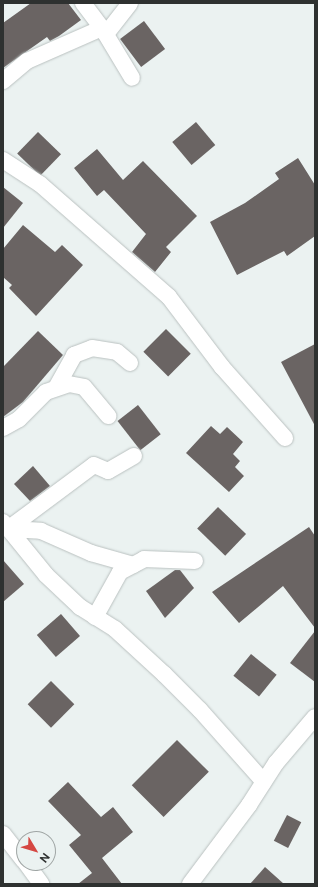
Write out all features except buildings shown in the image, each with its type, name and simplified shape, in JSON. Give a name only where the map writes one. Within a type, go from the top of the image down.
[{"type":"street","points":[[83,3],[104,31],[132,78]]},
{"type":"street","points":[[3,81],[27,62],[104,31],[130,3]]},
{"type":"street","points":[[3,160],[40,184],[169,297],[222,367],[285,438]]},
{"type":"street","points":[[56,388],[74,355],[92,348],[117,352],[130,363]]},
{"type":"street","points":[[3,428],[19,419],[46,392],[69,384],[84,387],[108,416]]},
{"type":"street","points":[[5,525],[94,465],[108,471],[134,456]]},
{"type":"street","points":[[5,525],[41,531],[91,553],[134,565]]},
{"type":"street","points":[[5,525],[46,575],[80,607],[114,629],[164,674],[200,710],[264,782]]},
{"type":"street","points":[[95,617],[120,572],[144,559],[195,561]]},
{"type":"street","points":[[190,884],[264,782],[276,763],[315,717]]},
{"type":"street","points":[[3,834],[16,851]]},
{"type":"street","points":[[32,871],[41,884]]}]
